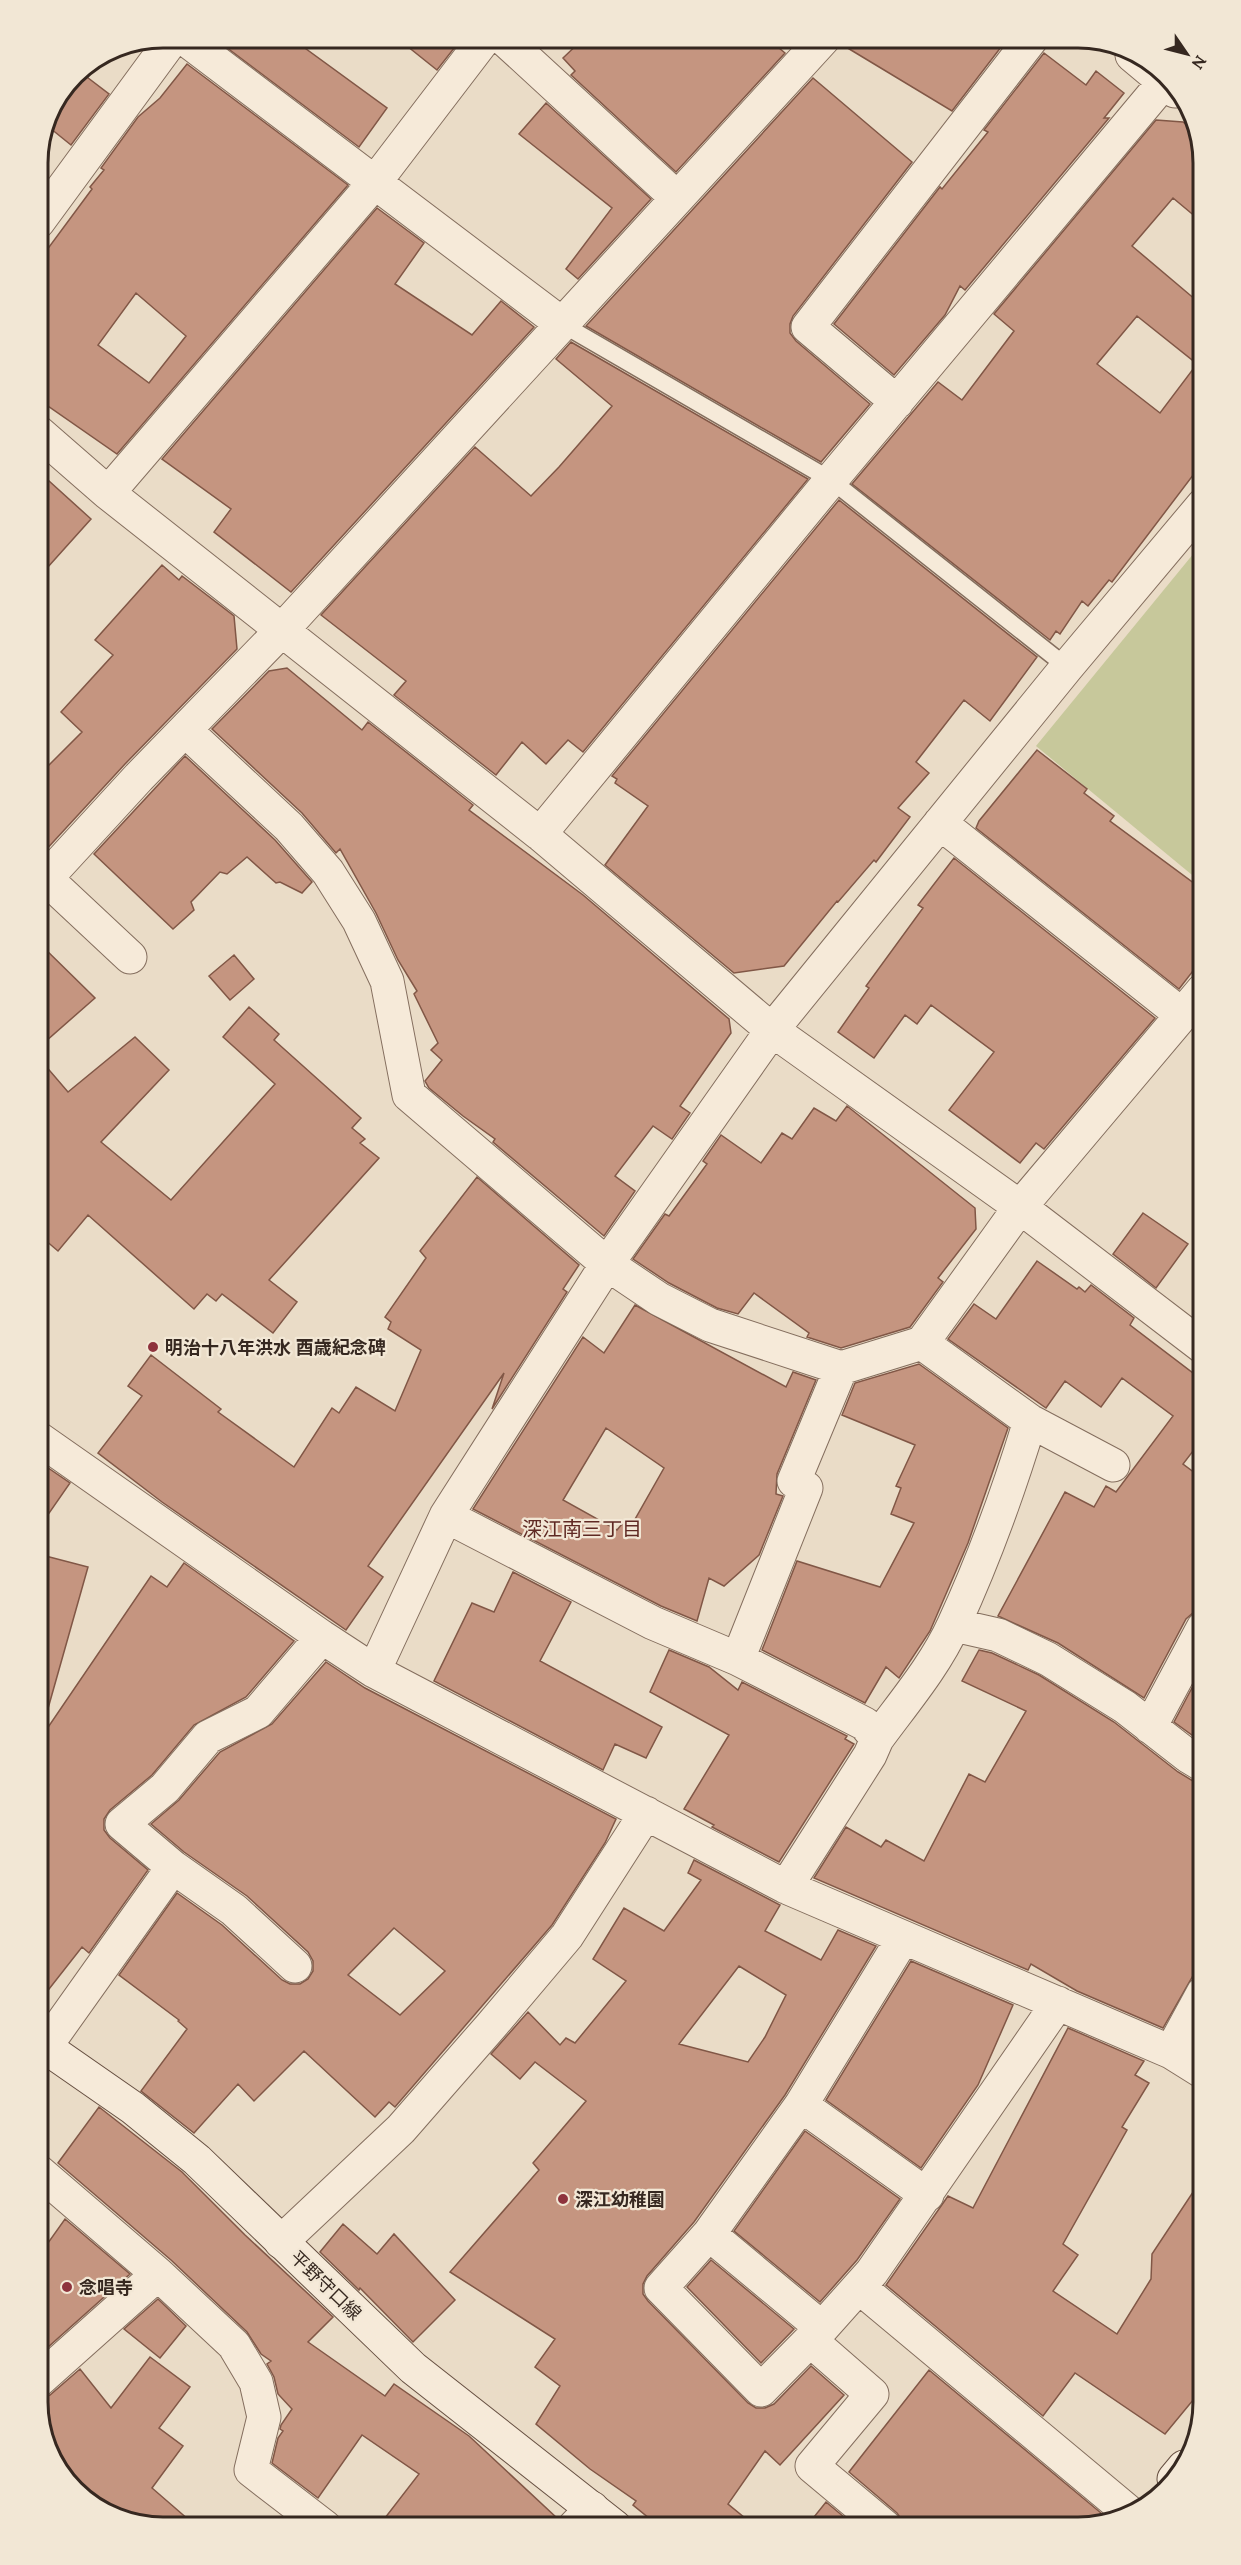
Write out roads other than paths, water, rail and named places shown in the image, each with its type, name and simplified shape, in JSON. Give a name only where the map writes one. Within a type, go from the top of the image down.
[{"type":"street","points":[[48,208],[166,48]]},
{"type":"street","points":[[197,48],[562,324]]},
{"type":"street","points":[[108,493],[375,182],[477,48]]},
{"type":"street","points":[[514,48],[677,198]]},
{"type":"street","points":[[48,871],[283,630],[815,48]]},
{"type":"street","points":[[897,402],[808,327],[1024,48]]},
{"type":"street","points":[[540,834],[831,480],[1166,90]]},
{"type":"street","points":[[48,441],[108,493],[540,834],[772,1030],[1020,1207],[1193,1339]]},
{"type":"street","points":[[374,1671],[446,1516],[607,1264],[772,1030],[1067,667],[1193,517]]},
{"type":"street","points":[[186,731],[290,827],[328,872],[359,921],[387,981],[409,1095],[607,1264],[659,1299],[710,1326],[841,1368],[922,1343],[1020,1207],[1193,1002]]},
{"type":"street","points":[[940,823],[1182,1015]]},
{"type":"street","points":[[48,886],[130,957]]},
{"type":"street","points":[[922,1343],[1030,1421],[1113,1465]]},
{"type":"street","points":[[738,1659],[806,1488],[794,1481],[841,1368]]},
{"type":"street","points":[[786,1887],[870,1755],[877,1739],[930,1666],[954,1624],[1014,1472],[1030,1421]]},
{"type":"street","points":[[48,1444],[322,1637],[374,1671],[786,1887],[1171,2052],[1193,2066]]},
{"type":"street","points":[[446,1516],[653,1623],[738,1659],[865,1724],[877,1739]]},
{"type":"street","points":[[954,1624],[998,1635],[1048,1659],[1125,1707],[1193,1759]]},
{"type":"street","points":[[295,1966],[234,1910],[173,1867],[122,1824],[165,1788],[208,1737],[258,1712],[322,1637]]},
{"type":"street","points":[[1150,1727],[1193,1647]]},
{"type":"street","points":[[281,2242],[401,2129],[491,2026],[567,1936],[646,1813]]},
{"type":"street","points":[[48,2036],[173,1867]]},
{"type":"street","points":[[903,1938],[801,2105],[709,2234],[661,2288],[761,2390],[859,2287],[927,2195],[1058,2003]]},
{"type":"street","points":[[1171,2052],[1193,2011]]},
{"type":"street","name":"平野守口線","points":[[48,2050],[133,2108],[197,2160],[413,2368],[589,2517]]},
{"type":"street","points":[[801,2105],[927,2195]]},
{"type":"street","points":[[48,2180],[158,2274],[234,2345],[256,2382],[264,2417],[251,2470],[313,2517]]},
{"type":"street","points":[[709,2234],[816,2334],[872,2394],[812,2466],[872,2517]]},
{"type":"street","points":[[48,2372],[158,2274]]},
{"type":"street","points":[[859,2287],[1123,2507]]},
{"type":"lane","points":[[562,324],[831,480],[1067,667]]},
{"type":"place","name":"明治十八年洪水 酉歳紀念碑","points":[[153,1347]]},
{"type":"place","name":"深江幼稚園","points":[[563,2199]]},
{"type":"place","name":"念唱寺","points":[[67,2287]]},
{"type":"district","name":"深江南三丁目","points":[[582,1528]]}]
